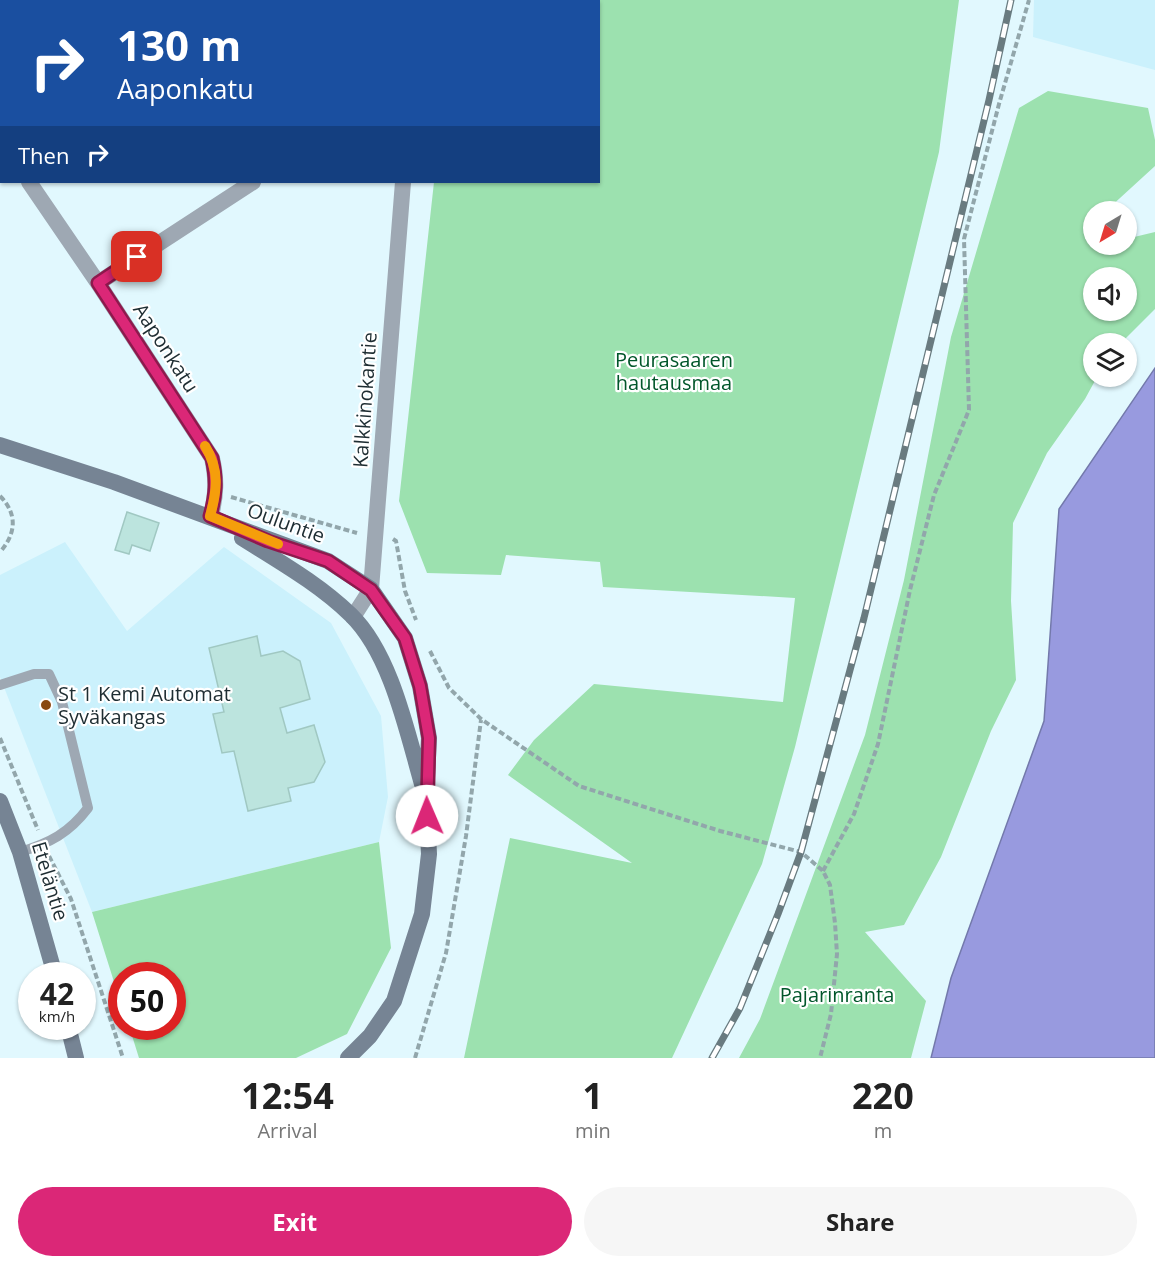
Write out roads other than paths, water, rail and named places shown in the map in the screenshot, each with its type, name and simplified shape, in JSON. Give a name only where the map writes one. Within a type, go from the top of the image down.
[{"type":"main road","name":"Ouluntie","points":[[0,445],[114,482],[210,516],[268,541],[328,561],[371,590],[405,638],[420,686],[429,738],[426,797],[429,854],[422,914],[394,1001],[370,1036],[348,1058]]},
{"type":"main road","name":"Ouluntie","points":[[210,516],[310,580],[353,617],[374,648],[391,680],[426,797]]},
{"type":"main road","name":"Eteläntie","points":[[0,801],[20,852],[51,962]]},
{"type":"main road","points":[[72,1040],[76,1058]]},
{"type":"street","name":"Aaponkatu","points":[[30,183],[212,458],[217,477],[217,493],[210,516]]},
{"type":"street","points":[[98,283],[251,183]]},
{"type":"street","name":"Kalkkinokantie","points":[[353,617],[371,590],[403,183]]},
{"type":"lane","points":[[0,685],[34,674],[49,675],[62,702],[88,807],[75,826],[44,845],[20,852]]},
{"type":"water","points":[[1155,368],[1155,1058],[931,1058],[951,978],[1044,721],[1059,509]]},
{"type":"railway","points":[[712,1058],[740,1008],[801,852],[864,618],[1011,0]]},
{"type":"place","name":"St 1 Kemi Automat Syväkangas","points":[[46,705]]},
{"type":"park label","name":"Peurasaaren hautausmaa","points":[[674,372]]},
{"type":"park label","name":"Pajarinranta","points":[[837,995]]}]
